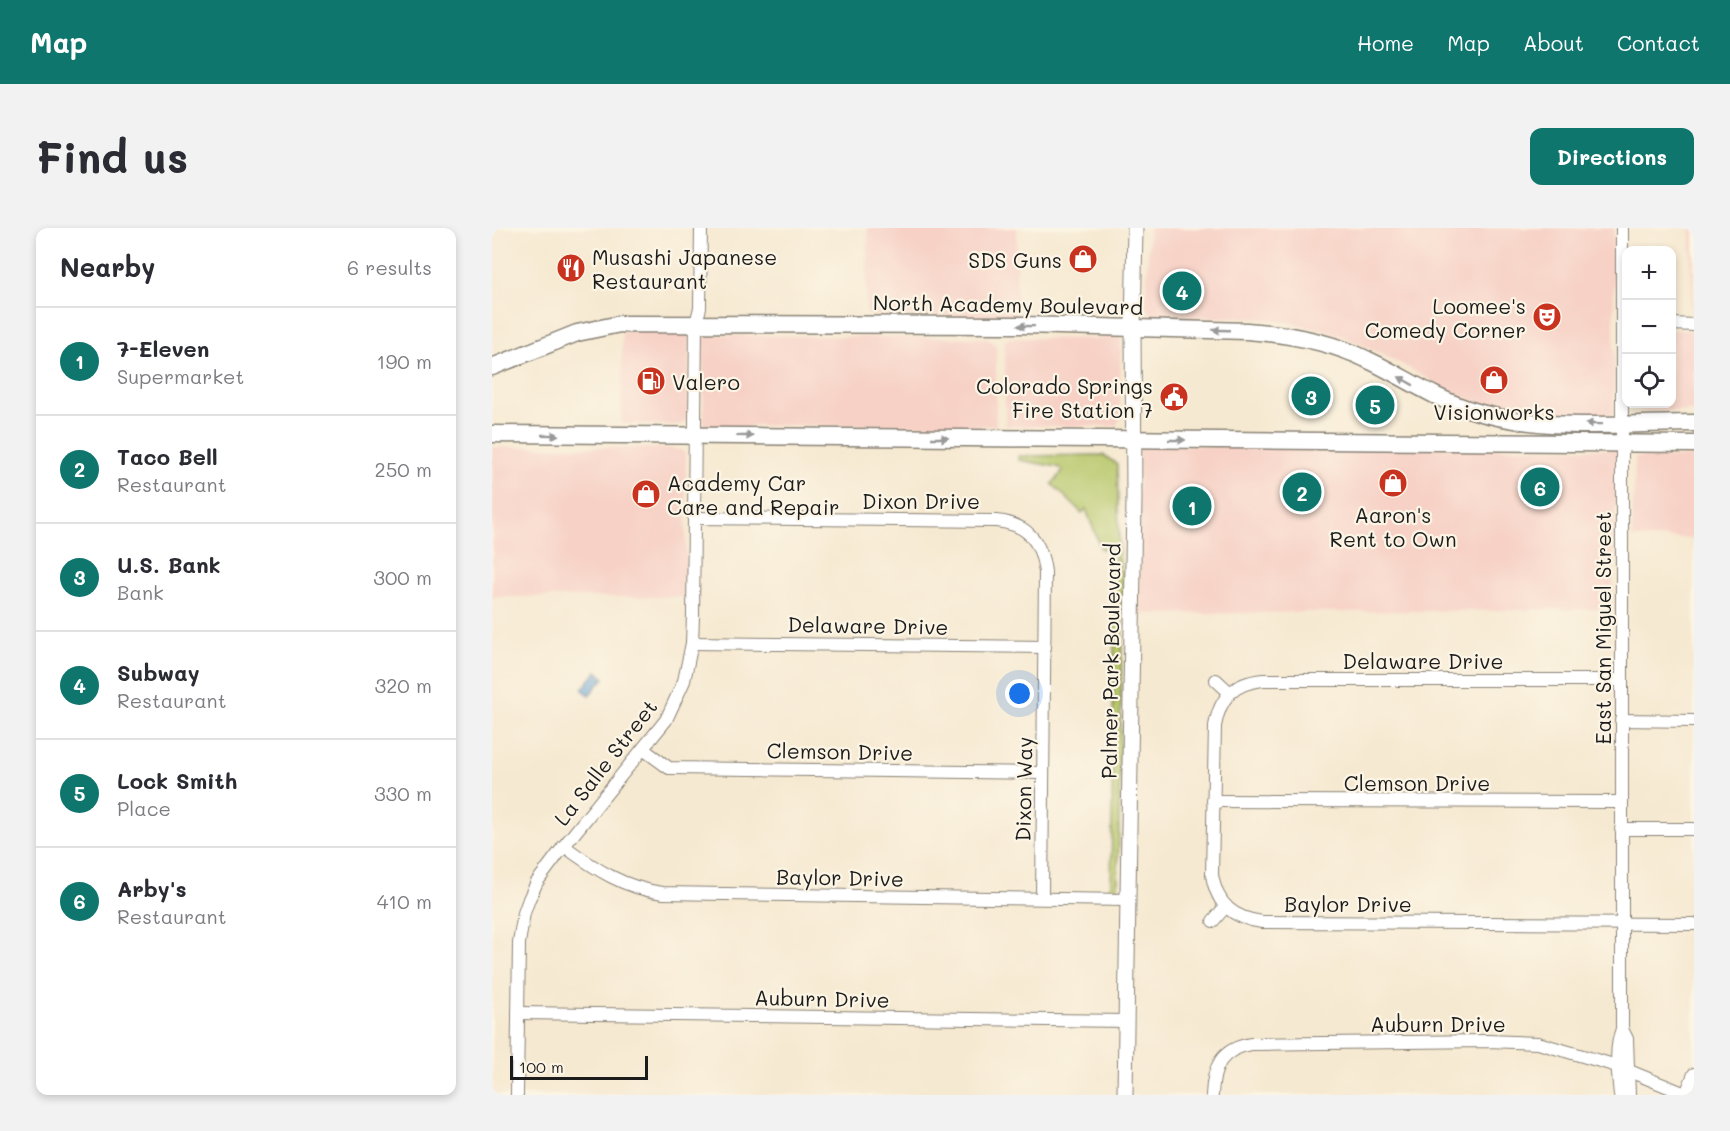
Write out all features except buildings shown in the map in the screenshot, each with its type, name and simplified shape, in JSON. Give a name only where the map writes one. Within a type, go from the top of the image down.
[{"type":"highway","name":"North Academy Boulevard","points":[[492,367],[560,340],[593,329],[620,324],[1133,327],[1281,333],[1351,352],[1445,401],[1488,415],[1519,421],[1558,424],[1694,423]]},
{"type":"highway","points":[[492,434],[1694,444]]},
{"type":"main road","name":"Palmer Park Boulevard","points":[[1125,1095],[1135,228]]},
{"type":"street","name":"La Salle Street","points":[[517,1095],[519,943],[524,913],[537,882],[666,720],[684,681],[692,643],[696,323],[700,308],[701,228]]},
{"type":"street","name":"East San Miguel Street","points":[[1622,228],[1624,300]]},
{"type":"street","points":[[1676,324],[1694,325]]},
{"type":"street","name":"East San Miguel Street","points":[[1620,1095],[1617,1065],[1618,1038],[1622,1029],[1621,680],[1624,354]]},
{"type":"street","name":"Dixon Drive","points":[[694,518],[1010,522],[1019,526],[1035,540],[1041,550],[1045,572]]},
{"type":"street","name":"Dixon Way","points":[[1042,898],[1045,572]]},
{"type":"street","name":"Delaware Drive","points":[[692,643],[1045,647]]},
{"type":"street","points":[[1213,921],[1226,906],[1217,894],[1212,875],[1213,801],[1215,726],[1221,704],[1229,692],[1216,680]]},
{"type":"street","name":"Delaware Drive","points":[[1229,692],[1242,684],[1263,680],[1621,680]]},
{"type":"street","points":[[1622,720],[1694,721]]},
{"type":"street","name":"Clemson Drive","points":[[643,749],[669,768],[1043,773]]},
{"type":"street","name":"Clemson Drive","points":[[1213,801],[1621,802]]},
{"type":"street","points":[[1621,829],[1694,829]]},
{"type":"street","name":"Baylor Drive","points":[[564,846],[610,878],[637,888],[663,893],[1128,900]]},
{"type":"street","name":"Baylor Drive","points":[[1226,906],[1244,919],[1262,922],[1694,924]]},
{"type":"street","name":"Auburn Drive","points":[[518,1013],[1126,1022]]},
{"type":"street","name":"East San Miguel Street","points":[[1622,1029],[1627,1039],[1629,1095]]},
{"type":"street","name":"Auburn Drive","points":[[1212,1095],[1213,1076],[1221,1059],[1234,1049],[1251,1044],[1488,1041],[1538,1043],[1617,1065],[1687,1095]]},
{"type":"street","points":[[1687,1095],[1694,1074]]},
{"type":"shaded area","points":[[868,228],[1017,228],[1016,311],[1013,316],[1005,317],[871,316],[867,313],[866,307]]},
{"type":"shaded area","points":[[1149,228],[1614,228],[1614,412],[1608,416],[1540,415],[1484,405],[1451,392],[1400,363],[1345,337],[1291,322],[1240,317],[1156,318],[1146,306]]},
{"type":"shaded area","points":[[1691,228],[1694,228],[1694,411],[1641,411],[1638,408],[1676,408],[1676,330],[1692,330]]},
{"type":"shaded area","points":[[683,330],[689,334],[688,418],[679,425],[622,424],[622,331]]},
{"type":"shaded area","points":[[707,335],[987,338],[996,345],[996,426],[754,425],[738,430],[704,427],[703,339]]},
{"type":"shaded area","points":[[1111,335],[1119,336],[1121,339],[1120,419],[1116,426],[1005,426],[1005,341],[1009,338],[1098,339]]},
{"type":"shaded area","points":[[1139,445],[1617,449],[1612,609],[1139,614]]},
{"type":"shaded area","points":[[492,447],[672,448],[683,451],[686,457],[686,597],[492,597]]},
{"type":"shaded area","points":[[1635,457],[1694,457],[1694,538],[1632,538]]},
{"type":"green space","points":[[1103,455],[1117,464],[1120,569],[1123,572],[1118,888],[1115,892],[1111,892],[1115,545],[1101,549],[1086,509],[1082,513],[1052,484],[1063,471],[1058,467],[1019,460],[1018,456]]},
{"type":"water","points":[[597,671],[604,678],[589,695],[582,689]]},
{"type":"place","name":"SDS Guns","points":[[1083,259]]},
{"type":"place","name":"Musashi Japanese Restaurant","points":[[571,268]]},
{"type":"place","name":"Subway","points":[[1182,291]]},
{"type":"place","name":"Loomee's Comedy Corner","points":[[1547,317]]},
{"type":"place","name":"Visionworks","points":[[1494,380]]},
{"type":"place","name":"Valero","points":[[651,381]]},
{"type":"place","name":"U.S. Bank","points":[[1311,396]]},
{"type":"place","name":"Colorado Springs Fire Station 7","points":[[1174,397]]},
{"type":"place","name":"Lock Smith","points":[[1375,405]]},
{"type":"place","name":"Aaron's Rent to Own","points":[[1393,483]]},
{"type":"place","name":"Arby's","points":[[1540,487]]},
{"type":"place","name":"Taco Bell","points":[[1302,492]]},
{"type":"place","name":"Academy Car Care and Repair","points":[[646,494]]},
{"type":"place","name":"7-Eleven","points":[[1192,506]]}]
